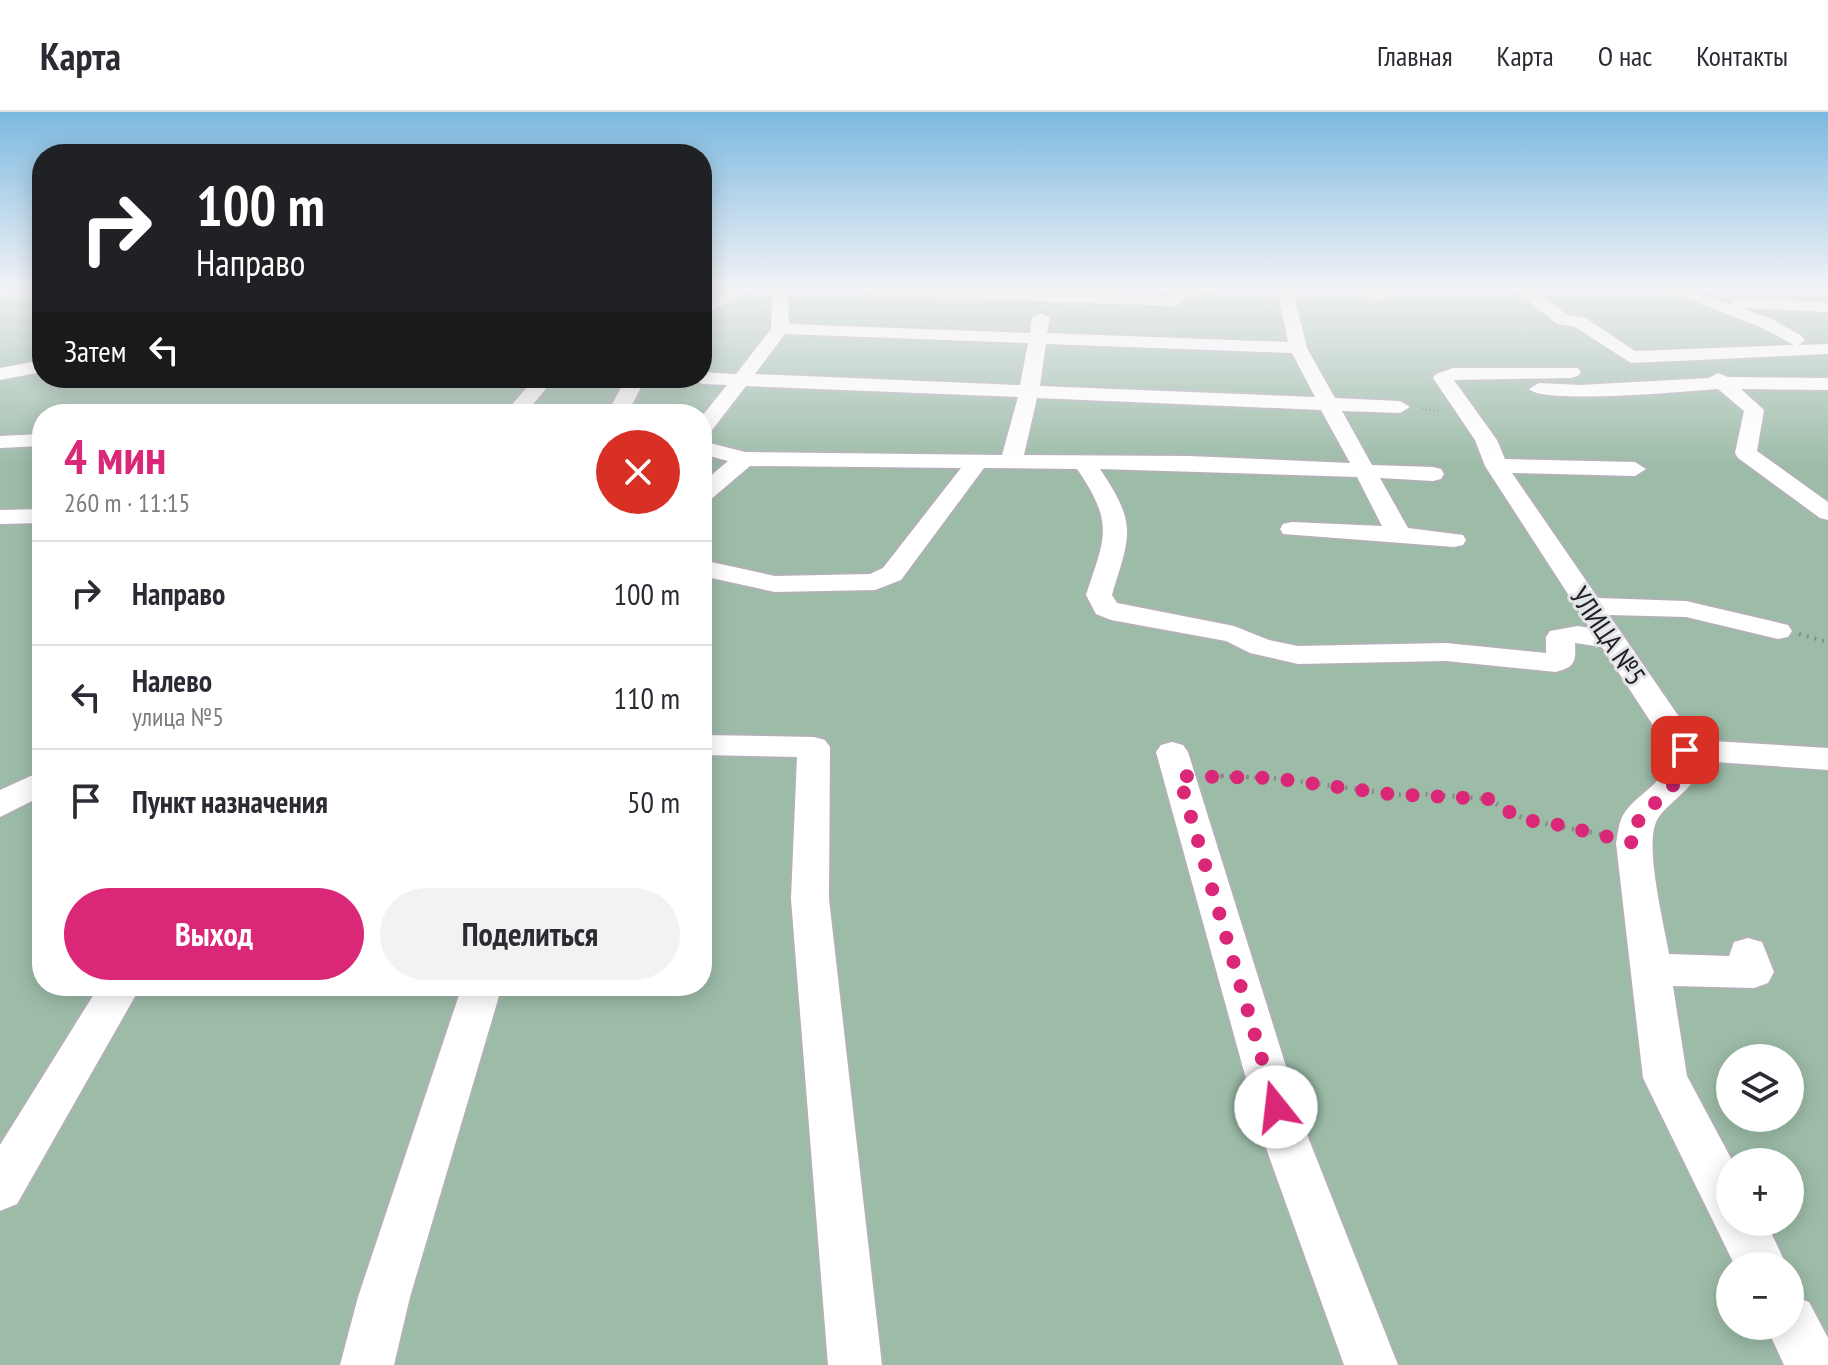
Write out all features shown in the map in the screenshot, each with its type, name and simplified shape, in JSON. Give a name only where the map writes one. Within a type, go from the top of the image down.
[{"type":"street","points":[[712,416],[764,348]]},
{"type":"street","points":[[1012,460],[1036,348]]},
{"type":"street","points":[[1298,348],[1399,534]]},
{"type":"street","points":[[1619,348],[1631,357],[1828,349]]},
{"type":"street","points":[[1683,354],[1724,383],[1754,410],[1746,453],[1828,513]]},
{"type":"street","points":[[0,374],[32,368]]},
{"type":"street","points":[[1571,372],[1453,374],[1443,378],[1448,386],[1580,391],[1724,383],[1828,384]]},
{"type":"street","points":[[712,378],[1400,407]]},
{"type":"street","name":"УЛИЦА №5","points":[[1448,386],[1486,440],[1496,466],[1587,606],[1685,750]]},
{"type":"street","points":[[523,404],[536,388]]},
{"type":"street","points":[[0,442],[32,440]]},
{"type":"street","points":[[712,450],[744,459],[1083,461],[1433,474]]},
{"type":"street","points":[[712,486],[744,459]]},
{"type":"street","points":[[712,570],[775,584],[875,582],[892,574],[978,460]]},
{"type":"street","points":[[1083,461],[1097,480],[1115,518],[1115,552],[1099,595],[1106,608],[1114,612],[1234,634],[1260,647],[1298,655],[1446,652],[1549,663],[1561,661],[1560,637],[1578,634],[1610,640]]},
{"type":"street","points":[[1496,466],[1635,469]]},
{"type":"street","points":[[0,517],[32,516]]},
{"type":"street","points":[[1292,529],[1454,540]]},
{"type":"street","points":[[1587,606],[1686,609],[1778,631]]},
{"type":"street","points":[[712,745],[814,747],[810,899],[855,1365]]},
{"type":"street","points":[[1716,1177],[1665,1078],[1634,843],[1639,818],[1672,787],[1684,767],[1685,750],[1828,759]]},
{"type":"street","points":[[1176,764],[1285,1137],[1371,1365]]},
{"type":"street","points":[[0,805],[32,787]]},
{"type":"street","points":[[1652,970],[1754,972],[1748,953]]},
{"type":"street","points":[[0,1188],[115,996]]},
{"type":"street","points":[[367,1365],[384,1297],[479,996]]},
{"type":"street","points":[[1800,1340],[1813,1365]]},
{"type":"path","points":[[1400,407],[1467,413]]},
{"type":"path","points":[[1176,764],[1399,795],[1489,799],[1514,815],[1536,822],[1634,843]]},
{"type":"green space","points":[[0,348],[32,348],[32,388],[712,388],[712,348],[1828,348],[1828,1365],[0,1365]]},
{"type":"route","points":[[1276,1107],[1179,776],[1273,778],[1408,796],[1424,794],[1489,799],[1514,815],[1536,822],[1634,843],[1639,818],[1672,787],[1684,767],[1685,750]]}]
